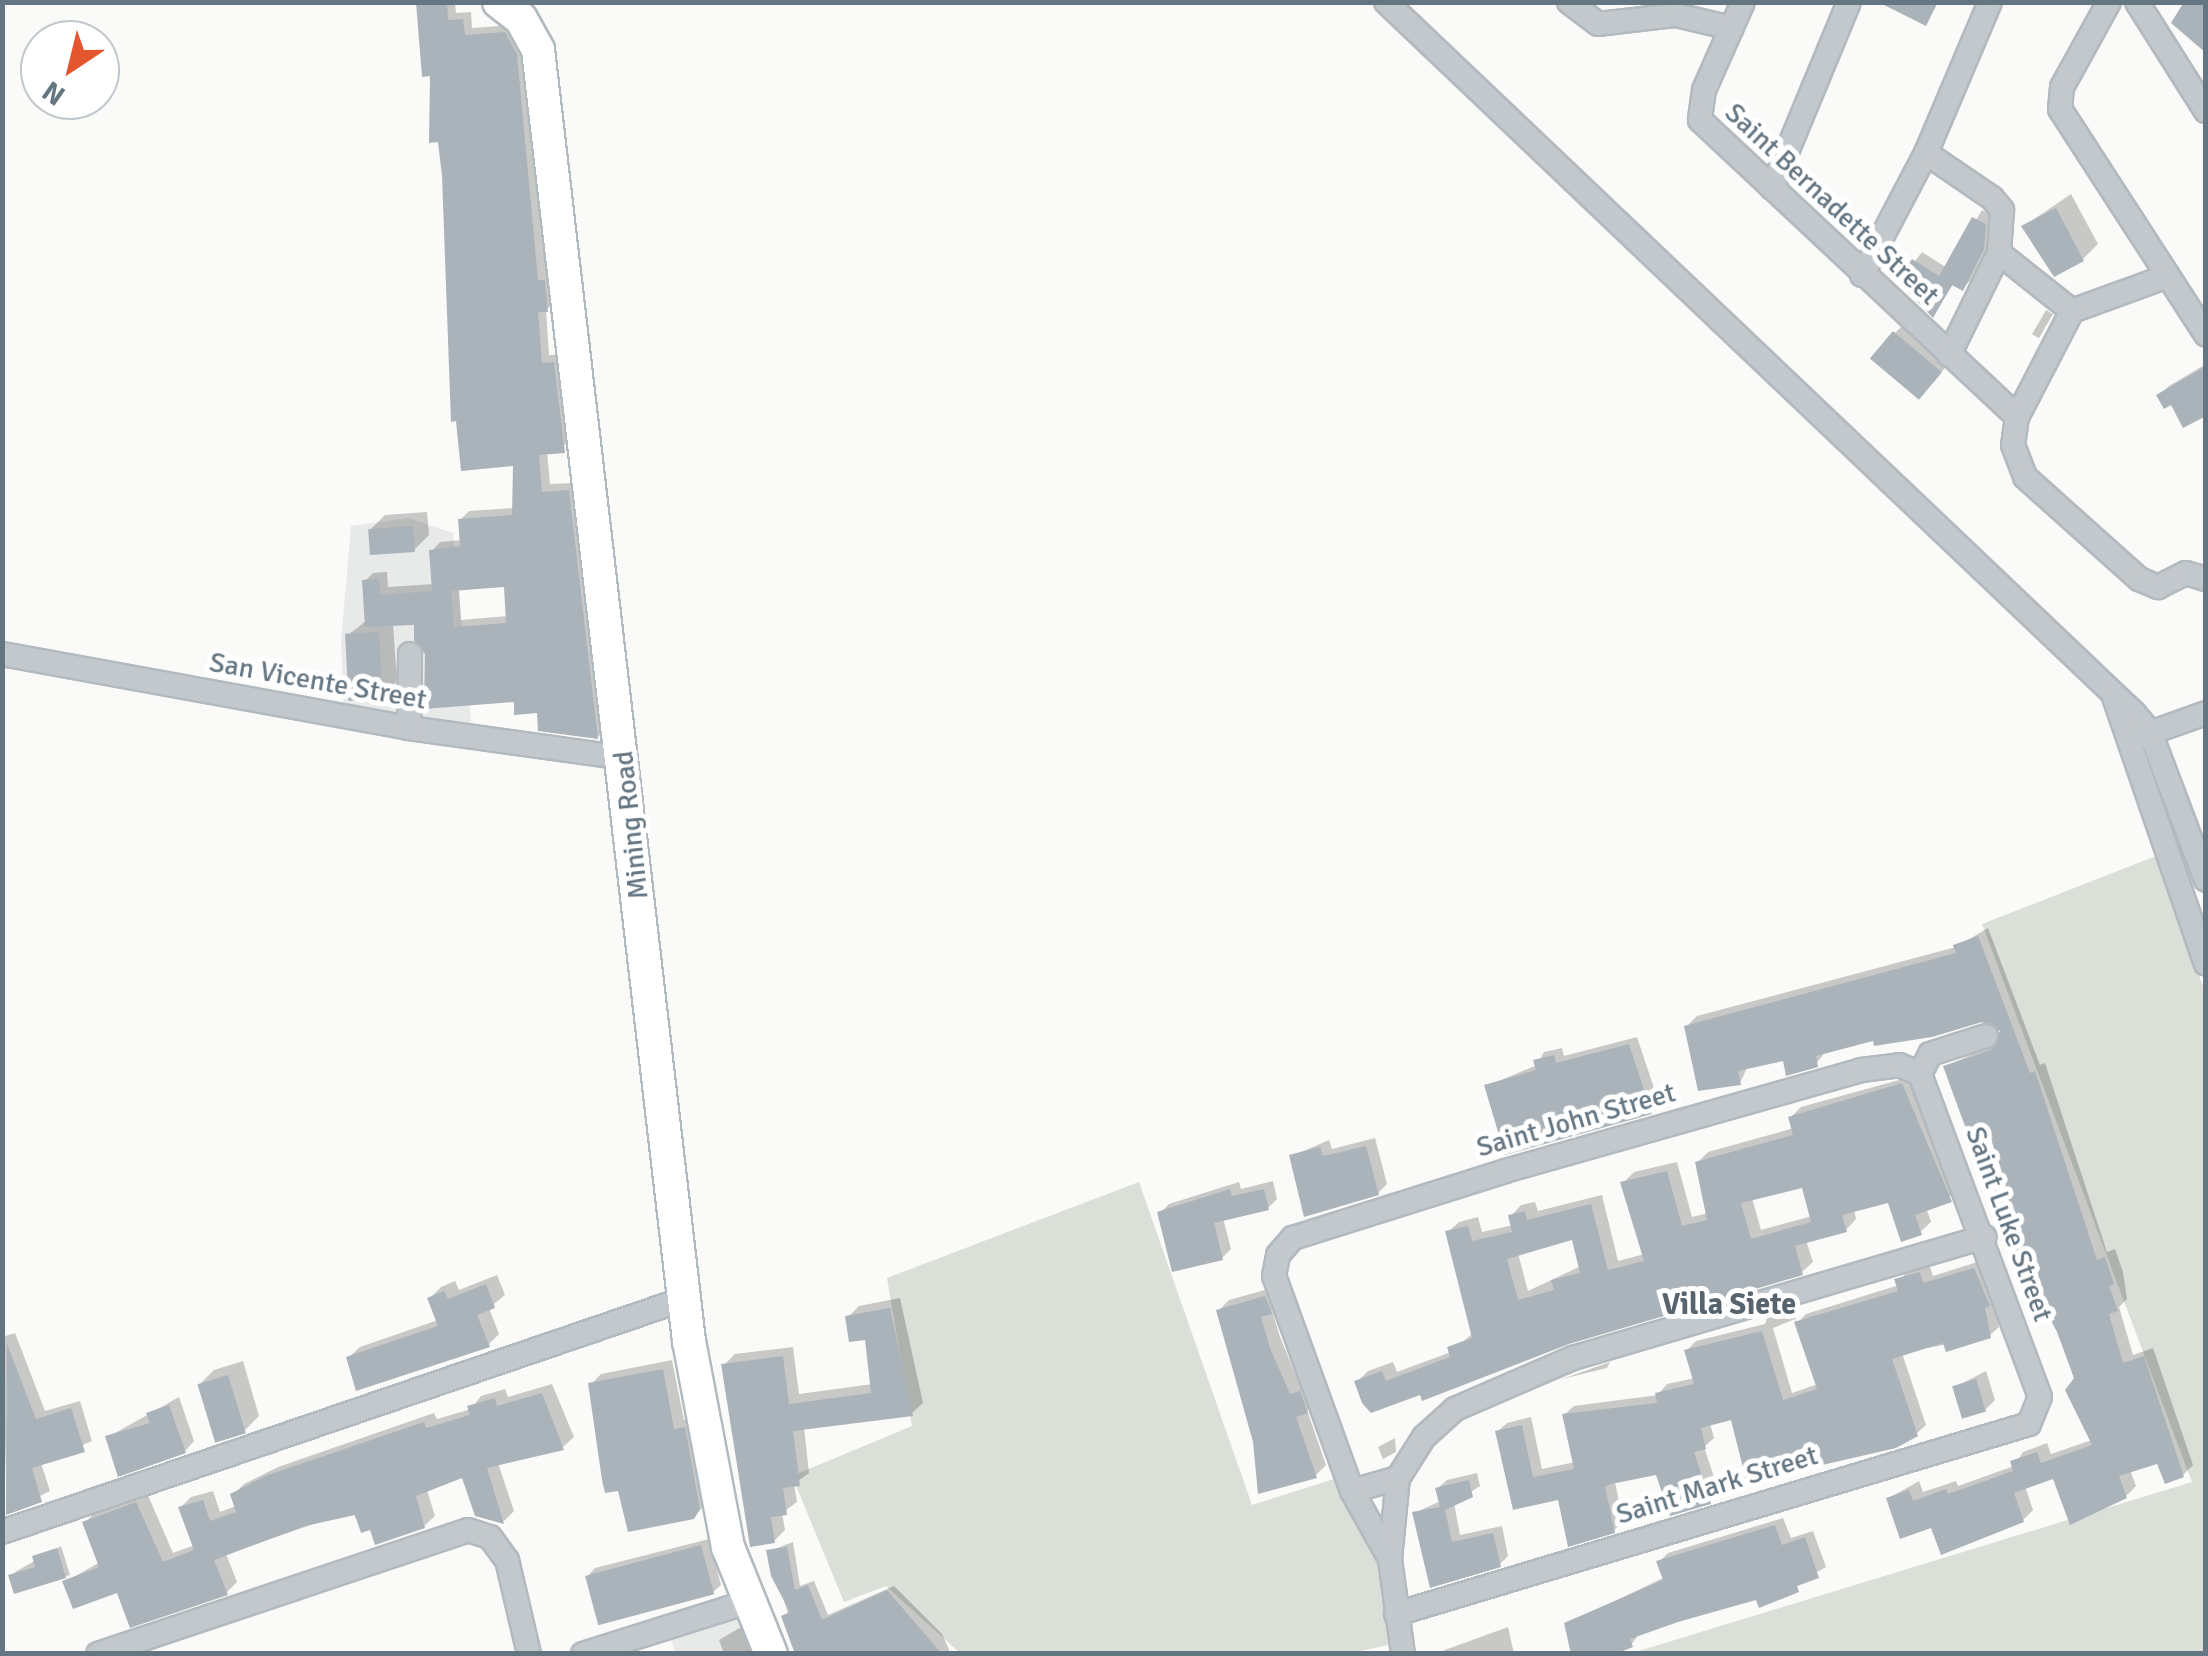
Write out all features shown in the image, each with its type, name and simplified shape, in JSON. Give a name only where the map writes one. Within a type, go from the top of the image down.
[{"type":"street","name":"Mining Road","points":[[499,2],[521,18],[538,50],[624,758],[684,1299],[713,1482],[746,1603],[771,1654]]},
{"type":"street","points":[[1386,2],[2112,694],[2140,737],[2206,880]]},
{"type":"street","points":[[1569,2],[1598,24],[1676,16],[1732,28]]},
{"type":"street","name":"Saint Bernadette Street","points":[[1742,2],[1698,114],[1862,275],[2017,417]]},
{"type":"street","points":[[1772,188],[1849,2]]},
{"type":"street","points":[[1862,275],[1926,153],[1990,2]]},
{"type":"street","points":[[2109,2],[2058,104],[2206,336]]},
{"type":"street","points":[[2136,2],[2204,105]]},
{"type":"street","points":[[1926,153],[2002,210],[1999,253],[1949,355]]},
{"type":"street","points":[[1999,253],[2072,311]]},
{"type":"street","points":[[2168,276],[2072,311],[2017,417],[2016,464],[2098,546],[2148,585],[2158,587],[2186,573],[2206,579]]},
{"type":"street","name":"San Vicente Street","points":[[2,654],[409,728],[624,758]]},
{"type":"street","points":[[409,728],[410,654]]},
{"type":"street","points":[[2140,737],[2206,713]]},
{"type":"street","points":[[2140,737],[2206,964]]},
{"type":"street","points":[[1920,1074],[1930,1054],[1986,1036]]},
{"type":"street","name":"Saint John Street","points":[[1352,1491],[1274,1276],[1278,1255],[1293,1238],[1505,1171],[1860,1070],[1899,1066],[1920,1074]]},
{"type":"street","name":"Saint Luke Street","points":[[1920,1074],[1985,1237],[2040,1397]]},
{"type":"street","points":[[1403,1654],[1390,1559],[1398,1478],[1424,1436],[1454,1410],[1574,1358],[1985,1237]]},
{"type":"street","points":[[4,1528],[684,1299]]},
{"type":"street","name":"Saint Mark Street","points":[[1396,1614],[2029,1424],[2040,1397]]},
{"type":"street","points":[[1390,1559],[1352,1491],[1398,1478]]},
{"type":"street","points":[[98,1654],[468,1530],[490,1537],[507,1560],[529,1654]]},
{"type":"street","points":[[583,1654],[746,1603]]},
{"type":"shaded area","points":[[408,518],[453,533],[472,732],[344,708],[341,642],[351,526]]},
{"type":"shaded area","points":[[2156,856],[2205,992],[2205,1653],[1629,1654],[2192,1482],[1982,924]]},
{"type":"shaded area","points":[[1139,1182],[1252,1505],[1340,1477],[1378,1557],[1388,1645],[1347,1654],[960,1653],[886,1586],[844,1602],[792,1476],[912,1426],[887,1278]]},
{"type":"shaded area","points":[[741,1618],[757,1653],[675,1653],[670,1636]]},
{"type":"building","points":[[416,2],[447,2],[448,20],[463,19],[465,35],[505,32],[517,54],[538,280],[545,280],[548,312],[538,312],[542,363],[554,362],[565,453],[539,455],[542,492],[569,490],[598,739],[538,731],[537,713],[514,715],[514,702],[424,709],[425,654],[414,640],[414,625],[365,627],[362,580],[379,579],[380,595],[432,591],[429,550],[460,546],[458,519],[512,515],[513,466],[461,471],[456,421],[451,422],[442,176],[438,142],[429,143],[430,76],[422,77]],"holes":[[[504,587],[506,623],[454,627],[451,591]]]},
{"type":"building","points":[[1878,2],[1938,2],[1926,26]]},
{"type":"building","points":[[2184,2],[2206,2],[2206,53],[2171,23]]},
{"type":"building","points":[[2056,208],[2084,261],[2054,277],[2021,226]]},
{"type":"building","points":[[1972,217],[1986,224],[1984,249],[1963,291],[1952,285],[1933,318],[1903,286],[1909,278],[1902,274],[1912,259],[1939,276]]},
{"type":"building","points":[[1893,331],[1942,372],[1919,400],[1870,359]]},
{"type":"building","points":[[2206,366],[2206,416],[2183,428],[2171,405],[2164,409],[2156,395]]},
{"type":"building","points":[[413,526],[415,552],[370,555],[368,529]]},
{"type":"building","points":[[379,632],[383,699],[349,701],[345,634]]},
{"type":"building","points":[[1978,936],[2030,1073],[2035,1071],[2097,1260],[2105,1257],[2118,1311],[2109,1314],[2123,1363],[2144,1356],[2184,1477],[2165,1484],[2157,1464],[2119,1476],[2127,1498],[2070,1525],[2053,1479],[2014,1493],[2024,1522],[1941,1555],[1931,1528],[1900,1539],[1886,1498],[1909,1490],[1913,1501],[1946,1489],[1948,1494],[2013,1471],[2010,1461],[2037,1452],[2041,1463],[2092,1445],[2065,1390],[2074,1378],[2057,1332],[2045,1309],[2038,1311],[2015,1249],[2024,1246],[2011,1209],[2002,1212],[1996,1195],[1991,1179],[2003,1175],[1989,1133],[1970,1140],[1943,1066],[1991,1050],[2000,1031],[1982,1022],[1932,1037],[1874,1046],[1873,1041],[1816,1056],[1818,1067],[1786,1076],[1783,1061],[1738,1071],[1741,1085],[1698,1091],[1684,1026],[1956,953],[1953,945]]},
{"type":"building","points":[[1629,1044],[1652,1114],[1505,1155],[1484,1085],[1536,1070],[1533,1060],[1554,1055],[1556,1063]]},
{"type":"building","points":[[1902,1083],[1952,1202],[1915,1215],[1922,1235],[1901,1242],[1888,1203],[1842,1215],[1847,1232],[1795,1246],[1803,1275],[1569,1344],[1422,1401],[1420,1395],[1371,1413],[1362,1403],[1354,1381],[1382,1371],[1386,1381],[1450,1357],[1447,1347],[1472,1338],[1445,1231],[1468,1226],[1472,1241],[1512,1232],[1508,1215],[1525,1211],[1527,1220],[1591,1204],[1608,1270],[1644,1261],[1620,1182],[1667,1171],[1682,1226],[1707,1220],[1695,1162],[1793,1135],[1788,1117]],"holes":[[[1802,1188],[1811,1222],[1751,1239],[1741,1203]],[[1572,1240],[1580,1273],[1551,1280],[1554,1290],[1518,1300],[1507,1259]]]},
{"type":"building","points":[[1366,1146],[1379,1195],[1304,1217],[1289,1155],[1320,1147],[1323,1156]]},
{"type":"building","points":[[1230,1189],[1232,1196],[1264,1189],[1269,1210],[1214,1223],[1223,1260],[1172,1272],[1157,1212]]},
{"type":"building","points":[[1974,1268],[1990,1306],[1985,1308],[1991,1338],[1946,1352],[1943,1343],[1892,1359],[1918,1436],[1896,1448],[1818,1466],[1812,1448],[1768,1463],[1771,1472],[1746,1480],[1731,1420],[1701,1428],[1706,1449],[1694,1452],[1711,1504],[1670,1516],[1656,1475],[1611,1484],[1605,1487],[1615,1533],[1568,1547],[1558,1500],[1513,1510],[1495,1431],[1522,1425],[1533,1477],[1574,1469],[1562,1414],[1657,1403],[1655,1393],[1694,1384],[1684,1350],[1762,1331],[1783,1400],[1817,1389],[1794,1322],[1898,1291],[1894,1279],[1920,1272],[1923,1283]]},
{"type":"building","points":[[486,1284],[495,1308],[477,1315],[490,1347],[356,1391],[346,1357],[438,1326],[427,1298],[444,1291],[448,1299]]},
{"type":"building","points":[[1265,1296],[1272,1314],[1261,1317],[1290,1394],[1300,1391],[1308,1413],[1296,1417],[1317,1478],[1258,1494],[1253,1442],[1216,1310]]},
{"type":"building","points":[[890,1308],[913,1416],[793,1431],[800,1486],[783,1488],[787,1515],[771,1517],[775,1543],[750,1547],[721,1364],[783,1356],[789,1404],[871,1393],[865,1340],[849,1342],[845,1316]]},
{"type":"building","points":[[7,1344],[36,1419],[71,1408],[85,1452],[32,1468],[42,1502],[6,1515]]},
{"type":"building","points":[[663,1369],[674,1429],[685,1427],[700,1509],[694,1519],[628,1532],[618,1491],[605,1493],[588,1383]]},
{"type":"building","points":[[228,1375],[246,1433],[215,1443],[197,1384]]},
{"type":"building","points":[[1976,1379],[1986,1412],[1962,1419],[1952,1386]]},
{"type":"building","points":[[542,1393],[564,1450],[487,1468],[504,1524],[475,1516],[462,1478],[416,1496],[425,1528],[375,1545],[370,1530],[361,1533],[355,1515],[305,1526],[214,1560],[228,1595],[130,1628],[117,1593],[73,1609],[62,1581],[99,1567],[82,1522],[136,1502],[163,1562],[194,1550],[178,1507],[203,1500],[210,1521],[236,1512],[230,1494],[265,1476],[424,1422],[426,1428],[470,1415],[467,1406],[495,1398],[497,1406]]},
{"type":"building","points":[[169,1405],[186,1453],[118,1477],[105,1436],[150,1423],[146,1413]]},
{"type":"building","points":[[1469,1480],[1473,1497],[1445,1510],[1452,1542],[1493,1533],[1501,1567],[1430,1588],[1412,1512],[1440,1507],[1435,1488]]},
{"type":"building","points":[[1775,1525],[1782,1545],[1805,1537],[1819,1578],[1797,1586],[1799,1592],[1759,1608],[1756,1600],[1678,1622],[1630,1639],[1633,1647],[1615,1654],[1571,1654],[1564,1623],[1663,1580],[1656,1561]]},
{"type":"building","points":[[701,1545],[714,1594],[598,1625],[585,1576]]},
{"type":"building","points":[[787,1547],[795,1590],[808,1585],[822,1620],[887,1590],[942,1654],[795,1654],[781,1616],[790,1612],[771,1576],[766,1550]]},
{"type":"building","points":[[57,1548],[66,1578],[14,1594],[8,1575],[35,1567],[32,1556]]},
{"type":"district","name":"Villa Siete","points":[[1729,1305]]}]
